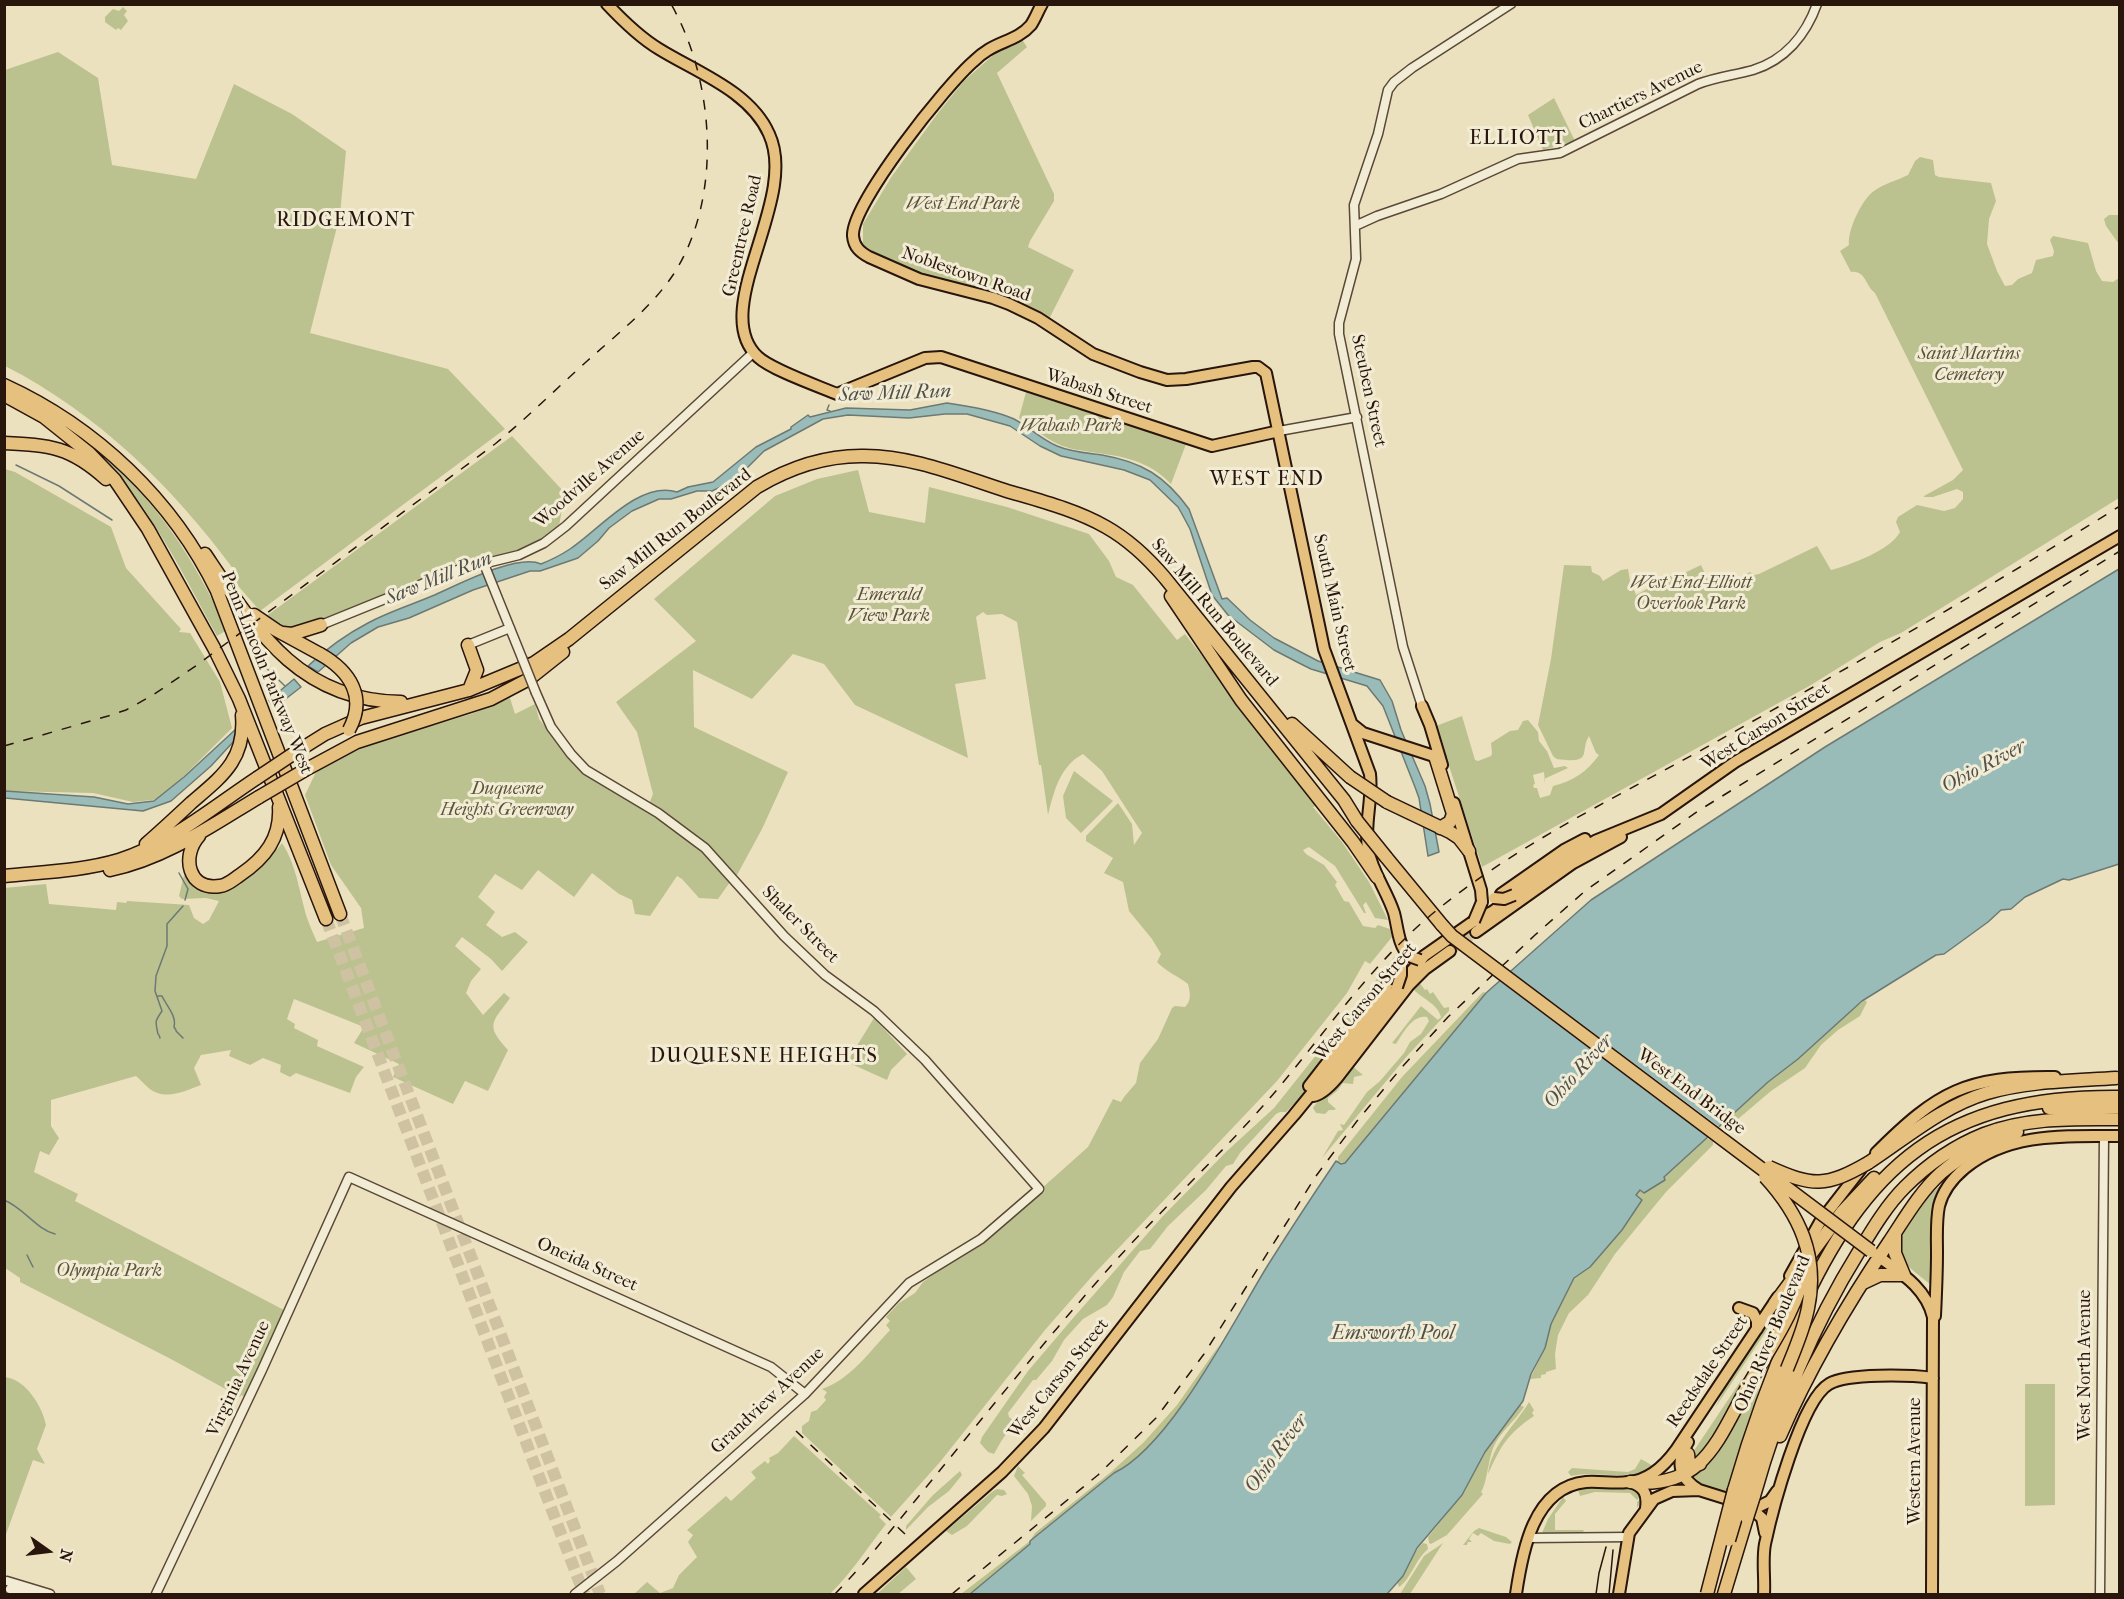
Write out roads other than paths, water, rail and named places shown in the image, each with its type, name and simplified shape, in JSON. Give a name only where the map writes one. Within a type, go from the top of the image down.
[{"type":"highway","points":[[4,377],[72,415],[108,442],[141,472],[183,522],[233,595],[292,665],[318,683],[348,695],[370,700],[423,702]]},
{"type":"highway","name":"Penn-Lincoln Parkway West","points":[[7,388],[90,453],[138,512],[214,648],[239,699],[326,920]]},
{"type":"highway","name":"Penn-Lincoln Parkway West","points":[[7,388],[68,421],[115,457],[156,498],[193,549],[221,602],[340,914]]},
{"type":"highway","points":[[4,441],[53,447],[72,454],[97,470],[138,512]]},
{"type":"highway","name":"Saw Mill Run Boulevard","points":[[4,876],[77,868],[119,860],[165,839],[293,753],[348,723],[380,712],[469,690],[534,663],[556,649],[756,486],[801,466],[838,457],[890,457],[930,466],[1065,509],[1105,526],[1137,549],[1156,567],[1245,676],[1344,800],[1357,821],[1452,936]]},
{"type":"highway","name":"Saw Mill Run Boulevard","points":[[4,882],[90,873],[132,865],[163,853],[319,761],[364,739],[480,703],[520,685],[548,665],[751,499],[786,479],[827,466],[863,462],[902,466],[1076,520],[1101,532],[1128,550],[1171,595],[1339,804],[1357,821]]},
{"type":"highway","points":[[233,595],[258,618],[340,667],[353,688],[356,710],[349,730],[319,761]]},
{"type":"highway","points":[[1171,595],[1241,700],[1353,842],[1377,877]]},
{"type":"highway","points":[[276,630],[292,634],[321,625]]},
{"type":"highway","points":[[320,654],[313,639],[321,625]]},
{"type":"highway","points":[[468,645],[476,667],[476,677],[469,690]]},
{"type":"highway","points":[[476,667],[489,675],[506,676]]},
{"type":"highway","points":[[1245,676],[1318,750],[1350,777],[1387,802],[1455,835],[1469,851]]},
{"type":"highway","points":[[119,860],[151,839],[226,772],[234,760],[241,740],[242,718],[239,699]]},
{"type":"highway","points":[[1437,757],[1453,814],[1450,822],[1440,828]]},
{"type":"highway","points":[[204,830],[190,849],[188,858],[190,869],[195,878],[203,884],[217,886],[226,884],[254,866],[272,844],[279,820],[276,794]]},
{"type":"highway","name":"West End Bridge","points":[[1452,936],[1875,1254]]},
{"type":"highway","points":[[1772,1308],[1834,1222],[1861,1190],[1916,1139],[1960,1104],[1993,1091],[2028,1085],[2118,1078]]},
{"type":"highway","name":"Ohio River Boulevard","points":[[1724,1594],[1747,1518],[1744,1496],[1755,1422],[1782,1351],[1814,1280],[1851,1217],[1916,1139],[2007,1107],[2053,1099],[2120,1097]]},
{"type":"highway","points":[[1782,1351],[1827,1270],[1858,1221],[1882,1191],[1917,1159],[1970,1128],[2009,1115],[2054,1107],[2120,1107]]},
{"type":"highway","points":[[1744,1496],[1810,1369],[1860,1286],[1875,1254],[1896,1232],[1927,1189],[1943,1172],[1985,1144],[2027,1129],[2098,1119]]},
{"type":"highway","name":"Ohio River Boulevard","points":[[1707,1594],[1744,1496],[1812,1337],[1863,1245],[1885,1211],[1903,1189],[1924,1169],[1947,1153],[1973,1139],[1999,1129],[2041,1120],[2120,1119]]},
{"type":"highway","points":[[1746,1156],[1793,1178],[1816,1182],[1841,1177],[1916,1139]]},
{"type":"highway","points":[[1711,1594],[1744,1496],[1763,1429],[1803,1328],[1810,1300],[1810,1268],[1797,1220],[1788,1204],[1746,1156]]},
{"type":"highway","points":[[1911,1211],[1943,1179],[1976,1159]]},
{"type":"highway","points":[[1860,1286],[1880,1275],[1904,1275],[1895,1253],[1896,1232]]},
{"type":"highway","points":[[1630,1482],[1652,1484],[1682,1476],[1700,1464],[1712,1450],[1797,1294],[1804,1272],[1806,1247]]},
{"type":"highway","points":[[1682,1452],[1689,1463],[1694,1466],[1700,1464]]},
{"type":"main road","name":"Greentree Road","points":[[607,4],[639,35],[741,100],[758,116],[770,136],[775,151],[775,187],[749,277],[741,319],[745,338],[754,352]]},
{"type":"main road","name":"Noblestown Road","points":[[1042,4],[1030,25],[1022,32],[987,50],[972,62],[900,148],[856,220],[853,234],[857,248],[869,257],[919,279],[1009,304],[1038,318],[1093,354],[1140,372],[1167,380],[1186,380],[1245,368],[1258,367],[1263,370]]},
{"type":"main road","name":"Wabash Street","points":[[754,352],[766,363],[837,394],[935,356],[1212,446],[1279,431]]},
{"type":"main road","name":"South Main Street","points":[[1263,370],[1269,380],[1328,663],[1369,769],[1371,787],[1367,843],[1377,877],[1392,909],[1401,943],[1410,960]]},
{"type":"main road","name":"West Carson Street","points":[[864,1594],[1002,1472],[1044,1428],[1231,1187],[1309,1096],[1397,987],[1410,960],[1492,912],[1577,851],[1645,822],[1669,809],[1735,762],[2120,536]]},
{"type":"main road","name":"Steuben Street","points":[[1422,706],[1428,736],[1484,896]]},
{"type":"main road","name":"Steuben Street","points":[[1422,706],[1430,725],[1437,757]]},
{"type":"main road","points":[[1352,725],[1363,733],[1437,757]]},
{"type":"main road","points":[[1411,748],[1422,745],[1428,736]]},
{"type":"main road","points":[[1364,756],[1365,749],[1374,739],[1385,740]]},
{"type":"main road","points":[[1476,932],[1573,863],[1645,822]]},
{"type":"main road","points":[[1501,894],[1572,845],[1621,831]]},
{"type":"main road","points":[[1474,921],[1484,896],[1500,899],[1514,895]]},
{"type":"main road","points":[[1309,1096],[1316,1096],[1337,1078],[1409,985],[1425,969],[1450,951]]},
{"type":"main road","points":[[1397,987],[1410,960]]},
{"type":"main road","points":[[1273,1139],[1275,1128],[1395,975]]},
{"type":"main road","name":"Reedsdale Street","points":[[1630,1482],[1656,1471],[1682,1452],[1713,1394],[1772,1308],[1814,1232],[1848,1183],[1900,1130],[1932,1103],[1969,1085],[2001,1078],[2118,1078]]},
{"type":"main road","name":"Western Avenue","points":[[1932,1594],[1934,1329],[1937,1288],[1937,1216],[1940,1203],[1954,1178],[1976,1159],[1998,1149],[2031,1139],[2061,1136],[2120,1136]]},
{"type":"main road","name":"Western Avenue","points":[[1875,1254],[1920,1290],[1932,1312],[1934,1329]]},
{"type":"main road","points":[[1739,1308],[1753,1314],[1757,1321],[1757,1329]]},
{"type":"main road","points":[[1765,1546],[1778,1489],[1809,1406],[1825,1386],[1835,1380],[1853,1377],[1933,1378]]},
{"type":"main road","points":[[1699,1490],[1682,1476],[1680,1464],[1682,1452],[1701,1422],[1713,1394]]},
{"type":"main road","points":[[1516,1594],[1522,1558],[1531,1530],[1545,1506],[1558,1494],[1570,1486],[1586,1482],[1630,1482],[1645,1491],[1650,1504]]},
{"type":"main road","points":[[1619,1594],[1628,1537],[1650,1504],[1672,1491],[1699,1490],[1744,1496],[1760,1506],[1767,1504],[1778,1489]]},
{"type":"main road","points":[[1744,1496],[1764,1521],[1764,1594]]},
{"type":"street","name":"Steuben Street","points":[[1422,706],[1404,647],[1339,334],[1339,323],[1356,259],[1354,205],[1378,134],[1388,90],[1394,82],[1412,68],[1511,4]]},
{"type":"street","name":"Chartiers Avenue","points":[[1355,226],[1442,194],[1518,159],[1560,153],[1698,84],[1722,76],[1750,71],[1767,64],[1795,43],[1810,21],[1817,4]]},
{"type":"street","name":"Woodville Avenue","points":[[321,625],[454,571],[485,568],[544,543],[560,532],[754,352]]},
{"type":"street","name":"Wabash Street","points":[[1279,431],[1357,417]]},
{"type":"street","name":"Shaler Street","points":[[485,568],[551,727],[571,754],[586,770],[658,813],[705,848],[784,936],[825,975],[874,1011],[925,1060],[1039,1189]]},
{"type":"street","points":[[468,645],[510,628]]},
{"type":"street","name":"West North Avenue","points":[[2100,1594],[2104,1136]]},
{"type":"street","name":"Oneida Street","points":[[349,1177],[771,1367],[805,1394]]},
{"type":"street","name":"Virginia Avenue","points":[[156,1594],[262,1370],[349,1177]]},
{"type":"street","name":"Grandview Avenue","points":[[575,1594],[616,1561],[805,1394],[909,1283],[981,1239],[1039,1189]]},
{"type":"street","points":[[1529,1538],[1628,1537]]},
{"type":"street","points":[[9,1585],[31,1594]]},
{"type":"street","points":[[9,1585],[50,1594]]},
{"type":"water","points":[[947,403],[981,409],[1014,419],[1062,448],[1116,458],[1141,466],[1171,488],[1189,509],[1222,599],[1227,598],[1250,620],[1274,638],[1318,661],[1380,680],[1392,701],[1401,730],[1425,786],[1439,852],[1428,856],[1419,798],[1383,706],[1367,686],[1311,669],[1299,663],[1274,650],[1228,615],[1212,595],[1190,529],[1178,507],[1150,480],[1124,470],[1061,456],[1040,446],[1010,426],[967,414],[909,418],[848,415],[823,419],[764,451],[736,479],[725,485],[712,491],[697,491],[671,499],[659,499],[632,511],[609,528],[578,558],[473,590],[409,618],[378,627],[351,643],[318,672],[308,666],[344,637],[383,615],[486,572],[517,563],[541,564],[556,557],[581,541],[620,509],[648,493],[663,490],[677,492],[688,487],[713,482],[756,447],[791,429],[808,415],[810,417],[846,408],[910,410]]},
{"type":"water","name":"Emsworth Pool","points":[[2119,569],[2119,864],[2069,880],[2063,879],[2025,897],[2011,909],[2001,910],[1944,954],[1936,955],[1862,1001],[1798,1059],[1768,1082],[1664,1177],[1665,1180],[1644,1193],[1640,1190],[1636,1195],[1642,1200],[1622,1230],[1590,1267],[1574,1278],[1551,1324],[1545,1348],[1531,1374],[1523,1401],[1485,1452],[1462,1495],[1417,1548],[1403,1576],[1387,1594],[970,1594],[1030,1544],[1030,1541],[1114,1473],[1136,1459],[1157,1437],[1200,1380],[1268,1265],[1336,1161],[1341,1164],[1345,1163],[1486,993],[1591,900],[1825,747]]},
{"type":"water","points":[[294,679],[301,687],[274,708],[269,700]]},
{"type":"water","points":[[236,729],[234,741],[211,766],[171,801],[143,811],[5,798],[5,791],[94,797],[128,804],[154,801]]},
{"type":"waterway","name":"Saw Mill Run","points":[[829,405],[827,410],[830,411]]},
{"type":"waterway","points":[[16,465],[59,486],[112,520]]},
{"type":"waterway","points":[[262,664],[285,686]]},
{"type":"waterway","points":[[179,873],[188,889],[185,900]]},
{"type":"waterway","points":[[158,1034],[156,1021],[162,1011],[155,991],[156,976],[167,946],[167,924],[183,906]]},
{"type":"waterway","points":[[158,996],[162,996],[171,1011],[176,1030]]},
{"type":"waterway","points":[[176,1031],[183,1038]]},
{"type":"waterway","points":[[4,1200],[18,1208],[42,1228],[55,1234]]},
{"type":"waterway","points":[[27,1255],[33,1267]]},
{"type":"tunnel","points":[[340,914],[600,1594]]},
{"type":"tunnel","points":[[326,919],[584,1594]]},
{"type":"tunnel","points":[[1450,951],[1476,932]]},
{"type":"tram line","points":[[1596,1594],[1606,1547]]},
{"type":"tram line","points":[[1609,1594],[1613,1550]]},
{"type":"railway","points":[[4,746],[126,710],[197,665],[495,444],[654,299],[673,275],[689,245],[700,211],[706,176],[707,140],[704,104],[697,68],[686,35],[671,4]]},
{"type":"railway","points":[[835,1594],[864,1563],[1078,1303],[1145,1229],[1254,1116],[1387,957],[1437,910],[1469,885],[1537,841],[1868,656],[2120,506]]},
{"type":"railway","points":[[952,1594],[1098,1475],[1156,1418],[1204,1354],[1316,1176],[1357,1121],[1448,1017],[1535,935],[1585,891],[1698,811],[2120,551]]},
{"type":"railway","points":[[796,1431],[906,1535]]},
{"type":"district","name":"ELLIOTT","points":[[1518,139]]},
{"type":"district","name":"RIDGEMONT","points":[[346,221]]},
{"type":"district","name":"WEST END","points":[[1267,480]]},
{"type":"district","name":"DUQUESNE HEIGHTS","points":[[764,1057]]},
{"type":"park label","name":"West End Park","points":[[963,205]]},
{"type":"park label","name":"Saint Martins Cemetery","points":[[1969,365]]},
{"type":"park label","name":"Wabash Park","points":[[1071,427]]},
{"type":"park label","name":"West End-Elliott Overlook Park","points":[[1691,594]]},
{"type":"park label","name":"Emerald View Park","points":[[889,606]]},
{"type":"park label","name":"Duquesne Heights Greenway","points":[[507,800]]},
{"type":"park label","name":"Olympia Park","points":[[109,1272]]},
{"type":"water label","name":"Ohio River","points":[[1984,767]]},
{"type":"water label","name":"Ohio River","points":[[1579,1072]]},
{"type":"water label","name":"Ohio River","points":[[1277,1454]]}]
